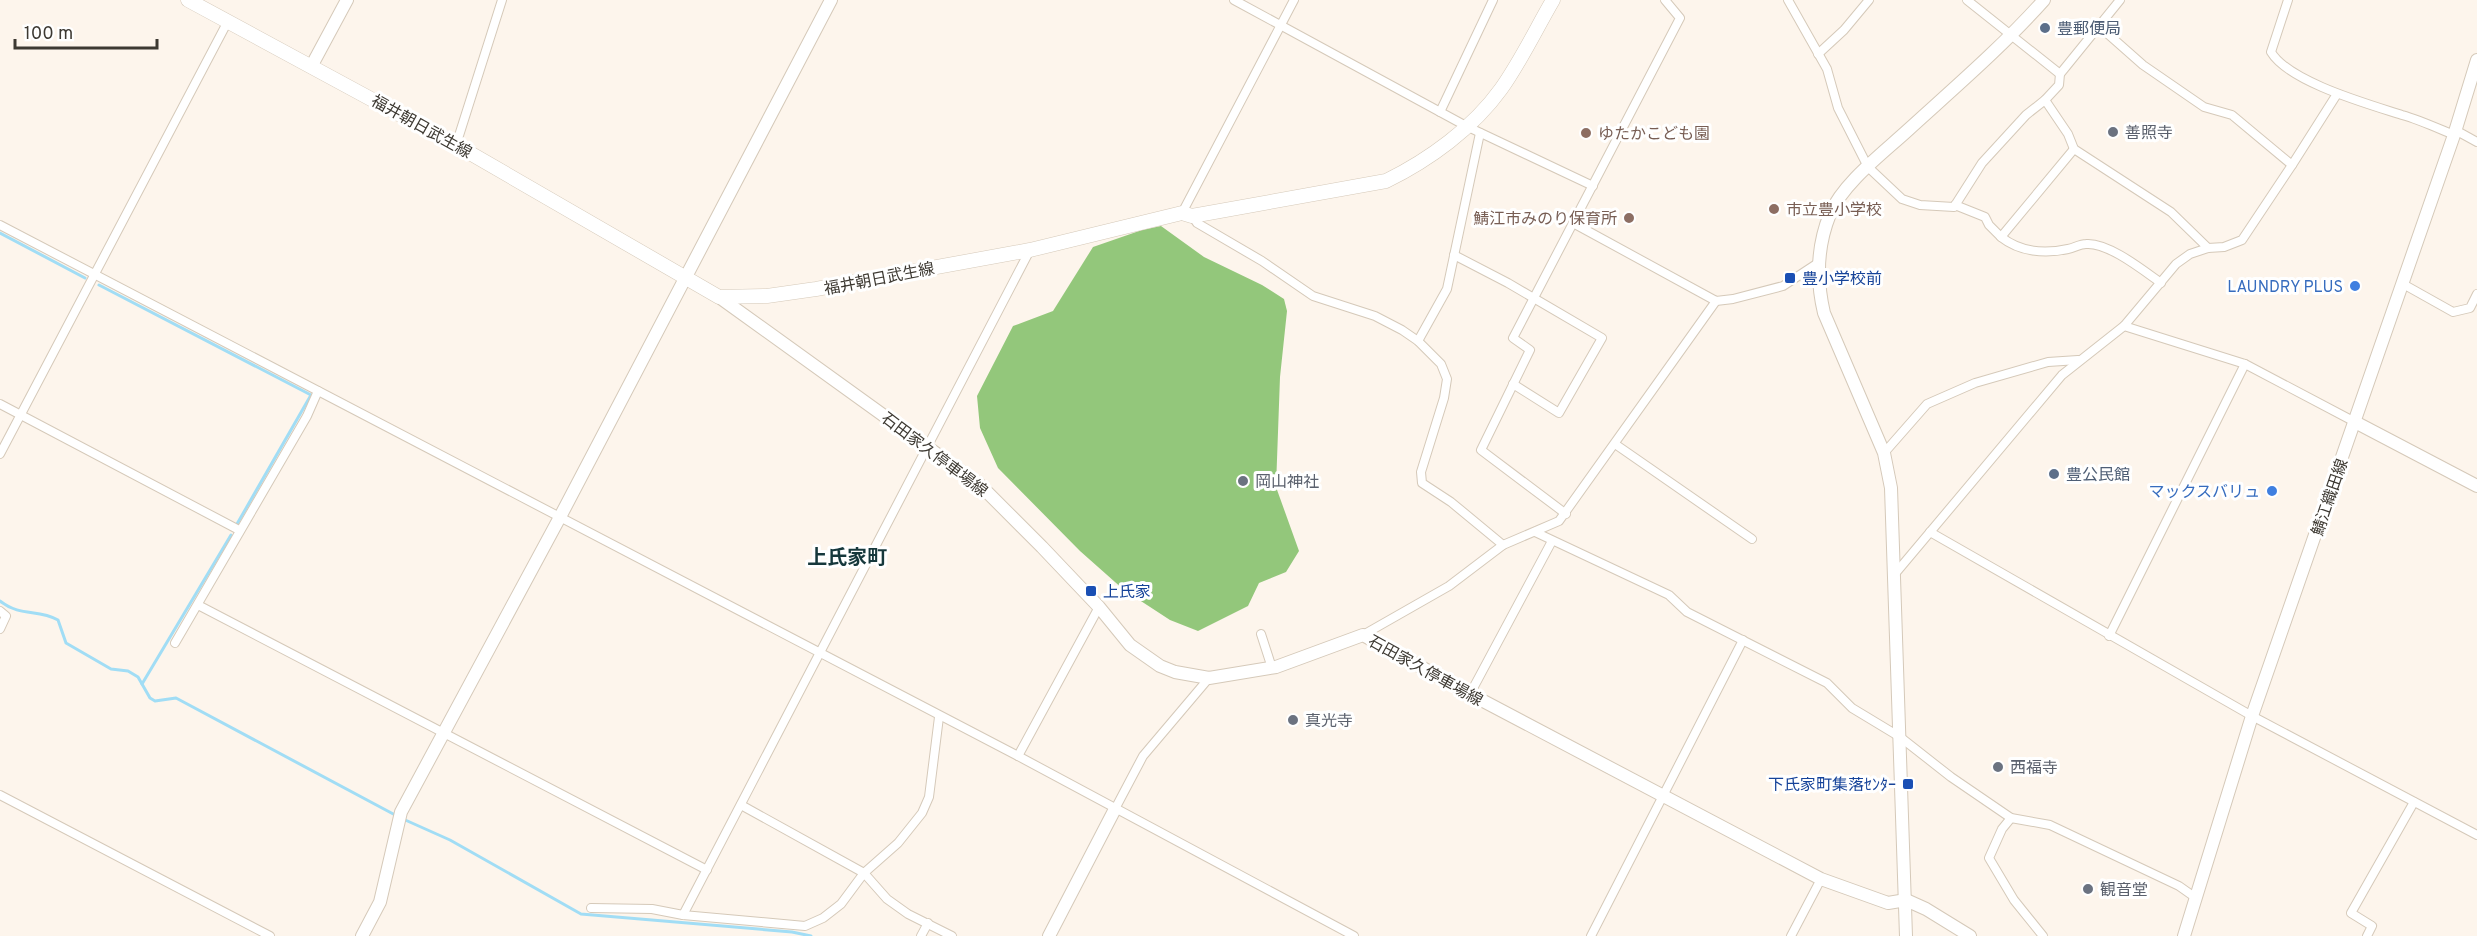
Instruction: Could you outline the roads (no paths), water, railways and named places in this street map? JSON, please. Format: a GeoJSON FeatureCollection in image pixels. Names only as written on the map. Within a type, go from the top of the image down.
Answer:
{"type":"FeatureCollection","features":[{"type":"Feature","properties":{"kind":"main road","name":"福井朝日武生線"},"geometry":{"type":"LineString","coordinates":[[188,0],[312,65],[456,145],[719,297],[767,296],[816,290],[1030,250],[1187,215],[1386,181],[1407,171],[1440,149],[1466,126],[1501,89],[1553,0]]}},
{"type":"Feature","properties":{"kind":"street"},"geometry":{"type":"LineString","coordinates":[[312,65],[347,0]]}},
{"type":"Feature","properties":{"kind":"street"},"geometry":{"type":"LineString","coordinates":[[456,145],[502,0]]}},
{"type":"Feature","properties":{"kind":"street"},"geometry":{"type":"LineString","coordinates":[[362,936],[380,902],[399,816],[446,733],[831,0]]}},
{"type":"Feature","properties":{"kind":"street"},"geometry":{"type":"LineString","coordinates":[[1233,0],[1466,126],[1593,186]]}},
{"type":"Feature","properties":{"kind":"street"},"geometry":{"type":"LineString","coordinates":[[1294,0],[1187,215],[1262,261],[1313,296],[1375,316],[1418,341],[1441,364],[1447,379],[1437,425],[1421,472],[1422,483],[1451,502],[1503,545]]}},
{"type":"Feature","properties":{"kind":"street"},"geometry":{"type":"LineString","coordinates":[[1440,112],[1493,0]]}},
{"type":"Feature","properties":{"kind":"street"},"geometry":{"type":"LineString","coordinates":[[1566,514],[1481,450],[1530,350],[1513,338],[1680,18],[1665,0]]}},
{"type":"Feature","properties":{"kind":"street"},"geometry":{"type":"LineString","coordinates":[[1788,0],[1827,69],[1838,108],[1868,167],[1902,199],[1920,205],[1954,207],[1982,163],[2026,115],[2059,85],[2060,74],[2120,0]]}},
{"type":"Feature","properties":{"kind":"street"},"geometry":{"type":"LineString","coordinates":[[1818,54],[1844,30],[1869,0]]}},
{"type":"Feature","properties":{"kind":"street"},"geometry":{"type":"LineString","coordinates":[[1967,0],[2060,74]]}},
{"type":"Feature","properties":{"kind":"street"},"geometry":{"type":"LineString","coordinates":[[1906,936],[1891,488],[1884,453],[1824,313],[1818,289],[1818,263],[1831,212],[1843,194],[1868,167],[2011,37],[2044,0]]}},
{"type":"Feature","properties":{"kind":"street"},"geometry":{"type":"LineString","coordinates":[[2288,0],[2271,52],[2277,63],[2337,94],[2405,115],[2454,135],[2457,131],[2477,142]]}},
{"type":"Feature","properties":{"kind":"street"},"geometry":{"type":"LineString","coordinates":[[0,454],[228,21]]}},
{"type":"Feature","properties":{"kind":"street"},"geometry":{"type":"LineString","coordinates":[[2100,27],[2143,65],[2204,107],[2232,115],[2292,165]]}},
{"type":"Feature","properties":{"kind":"street","name":"鯖江織田線"},"geometry":{"type":"LineString","coordinates":[[2184,936],[2252,716],[2403,284],[2477,60]]}},
{"type":"Feature","properties":{"kind":"street"},"geometry":{"type":"LineString","coordinates":[[1894,574],[2062,375],[2102,346],[2124,326],[2176,264],[2190,254],[2208,248],[2224,247],[2242,240],[2337,94]]}},
{"type":"Feature","properties":{"kind":"street"},"geometry":{"type":"LineString","coordinates":[[2045,99],[2068,134],[2074,149],[2171,212],[2208,248]]}},
{"type":"Feature","properties":{"kind":"street"},"geometry":{"type":"LineString","coordinates":[[1418,341],[1447,289],[1480,133]]}},
{"type":"Feature","properties":{"kind":"street"},"geometry":{"type":"LineString","coordinates":[[2001,237],[2074,149]]}},
{"type":"Feature","properties":{"kind":"street"},"geometry":{"type":"LineString","coordinates":[[1955,205],[1985,217],[1989,225],[2013,247],[2052,252],[2087,244],[2101,247],[2129,261],[2161,283]]}},
{"type":"Feature","properties":{"kind":"street"},"geometry":{"type":"LineString","coordinates":[[1573,223],[1716,301],[1783,286],[1818,263]]}},
{"type":"Feature","properties":{"kind":"street"},"geometry":{"type":"LineString","coordinates":[[0,225],[939,717],[1018,756],[1354,936]]}},
{"type":"Feature","properties":{"kind":"street"},"geometry":{"type":"LineString","coordinates":[[683,915],[1030,250]]}},
{"type":"Feature","properties":{"kind":"street"},"geometry":{"type":"LineString","coordinates":[[1454,255],[1602,338],[1559,413],[1514,384]]}},
{"type":"Feature","properties":{"kind":"street"},"geometry":{"type":"LineString","coordinates":[[2403,284],[2453,312],[2470,308],[2477,294]]}},
{"type":"Feature","properties":{"kind":"street","name":"石田家久停車場線"},"geometry":{"type":"LineString","coordinates":[[719,297],[980,485],[1099,607],[1130,645],[1160,666],[1175,672],[1209,678],[1272,668],[1363,635],[1821,879],[1888,903],[1906,900],[1926,909],[1970,936]]}},
{"type":"Feature","properties":{"kind":"street"},"geometry":{"type":"LineString","coordinates":[[1363,635],[1449,586],[1503,545],[1559,521],[1716,301]]}},
{"type":"Feature","properties":{"kind":"street"},"geometry":{"type":"LineString","coordinates":[[2124,326],[2245,364],[2477,486]]}},
{"type":"Feature","properties":{"kind":"street"},"geometry":{"type":"LineString","coordinates":[[1884,453],[1927,404],[1975,383],[2048,362],[2082,359]]}},
{"type":"Feature","properties":{"kind":"street"},"geometry":{"type":"LineString","coordinates":[[2109,636],[2245,364]]}},
{"type":"Feature","properties":{"kind":"street"},"geometry":{"type":"LineString","coordinates":[[175,643],[307,416],[318,391]]}},
{"type":"Feature","properties":{"kind":"street"},"geometry":{"type":"LineString","coordinates":[[0,404],[239,530]]}},
{"type":"Feature","properties":{"kind":"street"},"geometry":{"type":"LineString","coordinates":[[1615,444],[1752,539]]}},
{"type":"Feature","properties":{"kind":"street"},"geometry":{"type":"LineString","coordinates":[[1535,532],[1669,595],[1687,612],[1827,683],[1851,708],[1900,737],[1951,777],[2011,818],[2050,825],[2179,886],[2196,898]]}},
{"type":"Feature","properties":{"kind":"street"},"geometry":{"type":"LineString","coordinates":[[1930,532],[2252,716],[2477,835]]}},
{"type":"Feature","properties":{"kind":"street"},"geometry":{"type":"LineString","coordinates":[[1470,694],[1552,541]]}},
{"type":"Feature","properties":{"kind":"street"},"geometry":{"type":"LineString","coordinates":[[198,604],[707,870]]}},
{"type":"Feature","properties":{"kind":"street"},"geometry":{"type":"LineString","coordinates":[[1018,756],[1099,607]]}},
{"type":"Feature","properties":{"kind":"street"},"geometry":{"type":"LineString","coordinates":[[0,611],[6,616],[0,629]]}},
{"type":"Feature","properties":{"kind":"street"},"geometry":{"type":"LineString","coordinates":[[1261,634],[1272,668]]}},
{"type":"Feature","properties":{"kind":"street"},"geometry":{"type":"LineString","coordinates":[[1591,936],[1665,796],[1743,640]]}},
{"type":"Feature","properties":{"kind":"street"},"geometry":{"type":"LineString","coordinates":[[1049,936],[1143,756],[1209,678]]}},
{"type":"Feature","properties":{"kind":"street"},"geometry":{"type":"LineString","coordinates":[[591,908],[652,909],[803,931],[841,904],[864,873],[898,843],[922,813],[929,797],[939,717]]}},
{"type":"Feature","properties":{"kind":"street"},"geometry":{"type":"LineString","coordinates":[[0,795],[270,936]]}},
{"type":"Feature","properties":{"kind":"street"},"geometry":{"type":"LineString","coordinates":[[2367,936],[2372,926],[2351,913],[2414,802]]}},
{"type":"Feature","properties":{"kind":"street"},"geometry":{"type":"LineString","coordinates":[[741,805],[864,873],[887,898],[908,914],[952,936]]}},
{"type":"Feature","properties":{"kind":"street"},"geometry":{"type":"LineString","coordinates":[[2011,818],[2002,829],[1989,858],[2014,900],[2043,936]]}},
{"type":"Feature","properties":{"kind":"street"},"geometry":{"type":"LineString","coordinates":[[1791,936],[1821,879]]}},
{"type":"Feature","properties":{"kind":"street"},"geometry":{"type":"LineString","coordinates":[[921,936],[928,924]]}},
{"type":"Feature","properties":{"kind":"waterway"},"geometry":{"type":"LineString","coordinates":[[0,233],[85,278]]}},
{"type":"Feature","properties":{"kind":"waterway"},"geometry":{"type":"LineString","coordinates":[[99,285],[311,395],[237,524]]}},
{"type":"Feature","properties":{"kind":"waterway"},"geometry":{"type":"LineString","coordinates":[[142,684],[231,535]]}},
{"type":"Feature","properties":{"kind":"waterway"},"geometry":{"type":"LineString","coordinates":[[0,601],[15,609],[43,614],[58,620],[66,643],[111,669],[128,671],[138,677],[150,698],[155,701],[176,698],[397,816]]}},
{"type":"Feature","properties":{"kind":"waterway"},"geometry":{"type":"LineString","coordinates":[[403,819],[450,840],[581,914],[792,932],[811,936]]}},
{"type":"Feature","properties":{"kind":"place","name":"豊郵便局"},"geometry":{"type":"Point","coordinates":[2045,28]}},
{"type":"Feature","properties":{"kind":"place","name":"善照寺"},"geometry":{"type":"Point","coordinates":[2113,132]}},
{"type":"Feature","properties":{"kind":"place","name":"ゆたかこども園"},"geometry":{"type":"Point","coordinates":[1586,133]}},
{"type":"Feature","properties":{"kind":"place","name":"市立豊小学校"},"geometry":{"type":"Point","coordinates":[1774,209]}},
{"type":"Feature","properties":{"kind":"place","name":"鯖江市みのり保育所"},"geometry":{"type":"Point","coordinates":[1629,218]}},
{"type":"Feature","properties":{"kind":"place","name":"豊小学校前"},"geometry":{"type":"Point","coordinates":[1790,278]}},
{"type":"Feature","properties":{"kind":"place","name":"LAUNDRY PLUS"},"geometry":{"type":"Point","coordinates":[2355,286]}},
{"type":"Feature","properties":{"kind":"place","name":"豊公民館"},"geometry":{"type":"Point","coordinates":[2054,474]}},
{"type":"Feature","properties":{"kind":"place","name":"岡山神社"},"geometry":{"type":"Point","coordinates":[1243,481]}},
{"type":"Feature","properties":{"kind":"place","name":"マックスバリュ"},"geometry":{"type":"Point","coordinates":[2272,491]}},
{"type":"Feature","properties":{"kind":"place","name":"上氏家"},"geometry":{"type":"Point","coordinates":[1091,591]}},
{"type":"Feature","properties":{"kind":"place","name":"真光寺"},"geometry":{"type":"Point","coordinates":[1293,720]}},
{"type":"Feature","properties":{"kind":"place","name":"西福寺"},"geometry":{"type":"Point","coordinates":[1998,767]}},
{"type":"Feature","properties":{"kind":"place","name":"下氏家町集落ｾﾝﾀｰ"},"geometry":{"type":"Point","coordinates":[1908,784]}},
{"type":"Feature","properties":{"kind":"place","name":"観音堂"},"geometry":{"type":"Point","coordinates":[2088,889]}},
{"type":"Feature","properties":{"kind":"district","name":"上氏家町"},"geometry":{"type":"Point","coordinates":[847,557]}}]}
